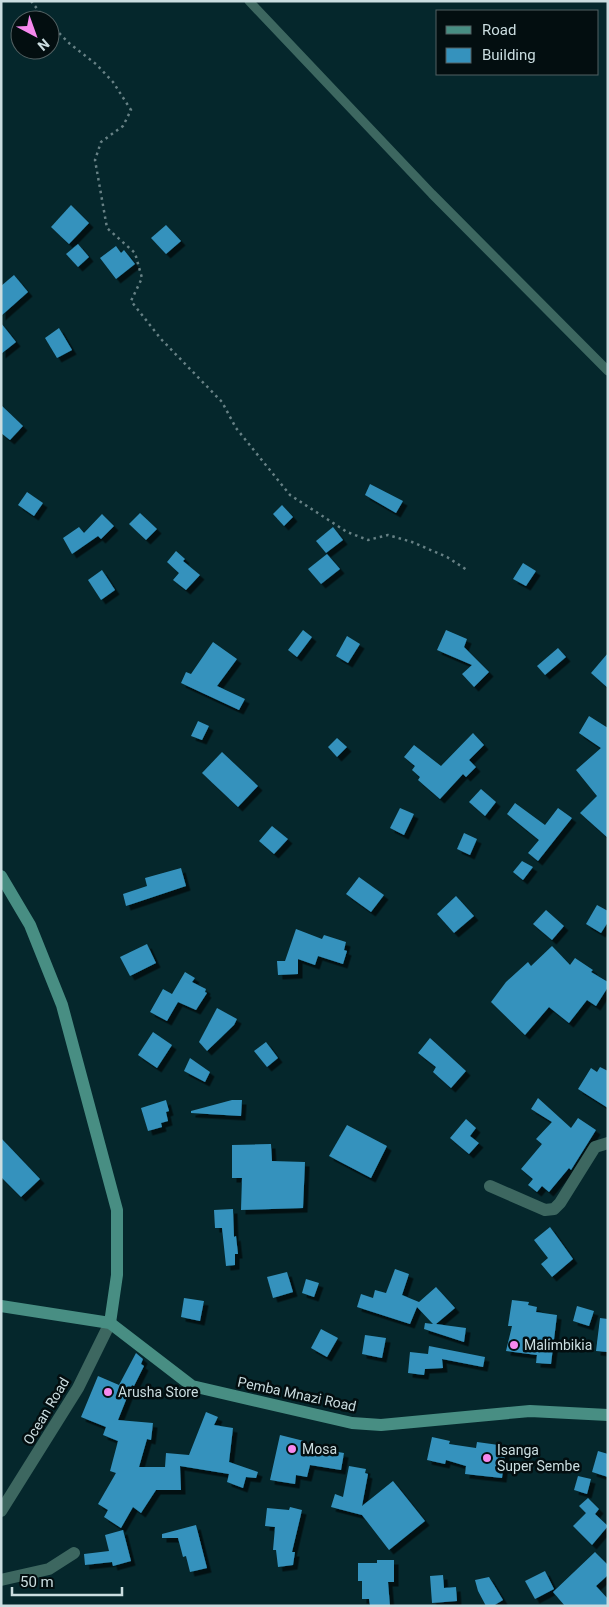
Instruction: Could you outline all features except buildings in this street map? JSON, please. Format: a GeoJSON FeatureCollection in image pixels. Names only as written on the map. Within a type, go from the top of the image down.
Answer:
{"type":"FeatureCollection","features":[{"type":"Feature","properties":{"kind":"main road"},"geometry":{"type":"LineString","coordinates":[[1,876],[30,925],[62,1005],[117,1210],[117,1275],[110,1323]]}},
{"type":"Feature","properties":{"kind":"main road","name":"Pemba Mnazi Road"},"geometry":{"type":"LineString","coordinates":[[1,1306],[110,1323],[192,1386],[352,1423],[381,1425],[530,1411],[608,1416]]}},
{"type":"Feature","properties":{"kind":"street"},"geometry":{"type":"LineString","coordinates":[[490,1186],[545,1210],[554,1209],[595,1148],[608,1143]]}},
{"type":"Feature","properties":{"kind":"street","name":"Ocean Road"},"geometry":{"type":"LineString","coordinates":[[1,1511],[78,1388],[110,1323]]}},
{"type":"Feature","properties":{"kind":"street"},"geometry":{"type":"LineString","coordinates":[[1,1580],[49,1569],[74,1553]]}},
{"type":"Feature","properties":{"kind":"lane"},"geometry":{"type":"LineString","coordinates":[[249,1],[432,194],[608,371]]}},
{"type":"Feature","properties":{"kind":"path"},"geometry":{"type":"LineString","coordinates":[[60,34],[96,64],[113,82],[131,110],[122,126],[101,142],[94,160],[107,228],[135,253],[142,278],[131,301],[148,324],[222,402],[236,428],[290,495],[347,532],[368,540],[388,535],[412,542],[447,557],[467,570]]}},
{"type":"Feature","properties":{"kind":"place","name":"Malimbikia"},"geometry":{"type":"Point","coordinates":[514,1345]}},
{"type":"Feature","properties":{"kind":"place","name":"Arusha Store"},"geometry":{"type":"Point","coordinates":[108,1392]}},
{"type":"Feature","properties":{"kind":"place","name":"Mosa"},"geometry":{"type":"Point","coordinates":[292,1449]}},
{"type":"Feature","properties":{"kind":"place","name":"Isanga Super Sembe"},"geometry":{"type":"Point","coordinates":[487,1458]}}]}
